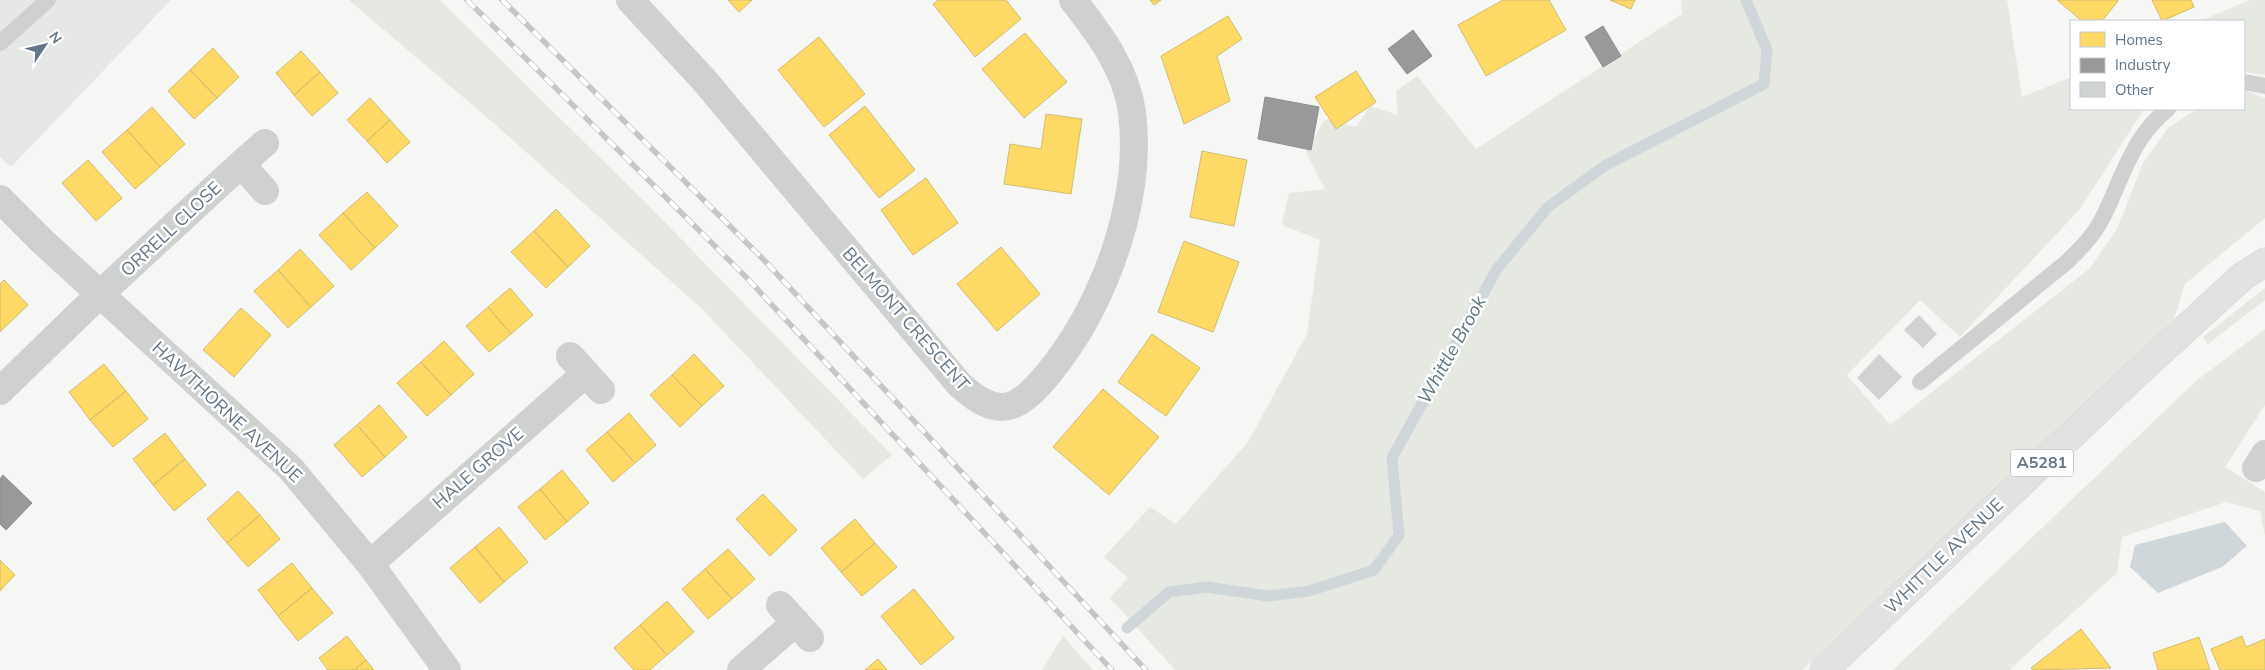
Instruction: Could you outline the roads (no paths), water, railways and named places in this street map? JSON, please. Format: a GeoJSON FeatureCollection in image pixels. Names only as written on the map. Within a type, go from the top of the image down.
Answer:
{"type":"FeatureCollection","features":[{"type":"Feature","properties":{"kind":"main road","name":"WHITTLE AVENUE"},"geometry":{"type":"LineString","coordinates":[[1824,670],[2134,376],[2243,276],[2265,262]]}},
{"type":"Feature","properties":{"kind":"street","name":"BELMONT CRESCENT"},"geometry":{"type":"LineString","coordinates":[[630,0],[704,80],[959,384],[972,396],[1002,407],[1016,403],[1035,388],[1062,356],[1079,330],[1098,295],[1112,260],[1123,223],[1131,183],[1134,142],[1132,110],[1122,75],[1109,49],[1073,0]]}},
{"type":"Feature","properties":{"kind":"street","name":"ORRELL CLOSE"},"geometry":{"type":"LineString","coordinates":[[0,391],[100,294],[264,143]]}},
{"type":"Feature","properties":{"kind":"street"},"geometry":{"type":"LineString","coordinates":[[241,164],[265,192]]}},
{"type":"Feature","properties":{"kind":"street","name":"HAWTHORNE AVENUE"},"geometry":{"type":"LineString","coordinates":[[0,199],[100,294],[291,469],[370,564],[447,670]]}},
{"type":"Feature","properties":{"kind":"street","name":"HALE GROVE"},"geometry":{"type":"LineString","coordinates":[[370,564],[586,373]]}},
{"type":"Feature","properties":{"kind":"street"},"geometry":{"type":"LineString","coordinates":[[741,670],[795,622]]}},
{"type":"Feature","properties":{"kind":"lane"},"geometry":{"type":"LineString","coordinates":[[0,43],[48,0]]}},
{"type":"Feature","properties":{"kind":"lane"},"geometry":{"type":"LineString","coordinates":[[2245,82],[2265,86]]}},
{"type":"Feature","properties":{"kind":"lane"},"geometry":{"type":"LineString","coordinates":[[1920,382],[2054,273],[2087,242],[2101,220],[2134,148],[2146,130],[2167,110]]}},
{"type":"Feature","properties":{"kind":"waterway","name":"Whittle Brook"},"geometry":{"type":"LineString","coordinates":[[1127,628],[1169,592],[1207,587],[1268,596],[1309,591],[1374,570],[1399,535],[1392,458],[1497,269],[1548,207],[1606,165],[1764,84],[1767,50],[1746,0]]}},
{"type":"Feature","properties":{"kind":"railway"},"geometry":{"type":"LineString","coordinates":[[467,0],[746,277],[1112,670]]}},
{"type":"Feature","properties":{"kind":"railway"},"geometry":{"type":"LineString","coordinates":[[502,0],[764,260],[1146,670]]}}]}
